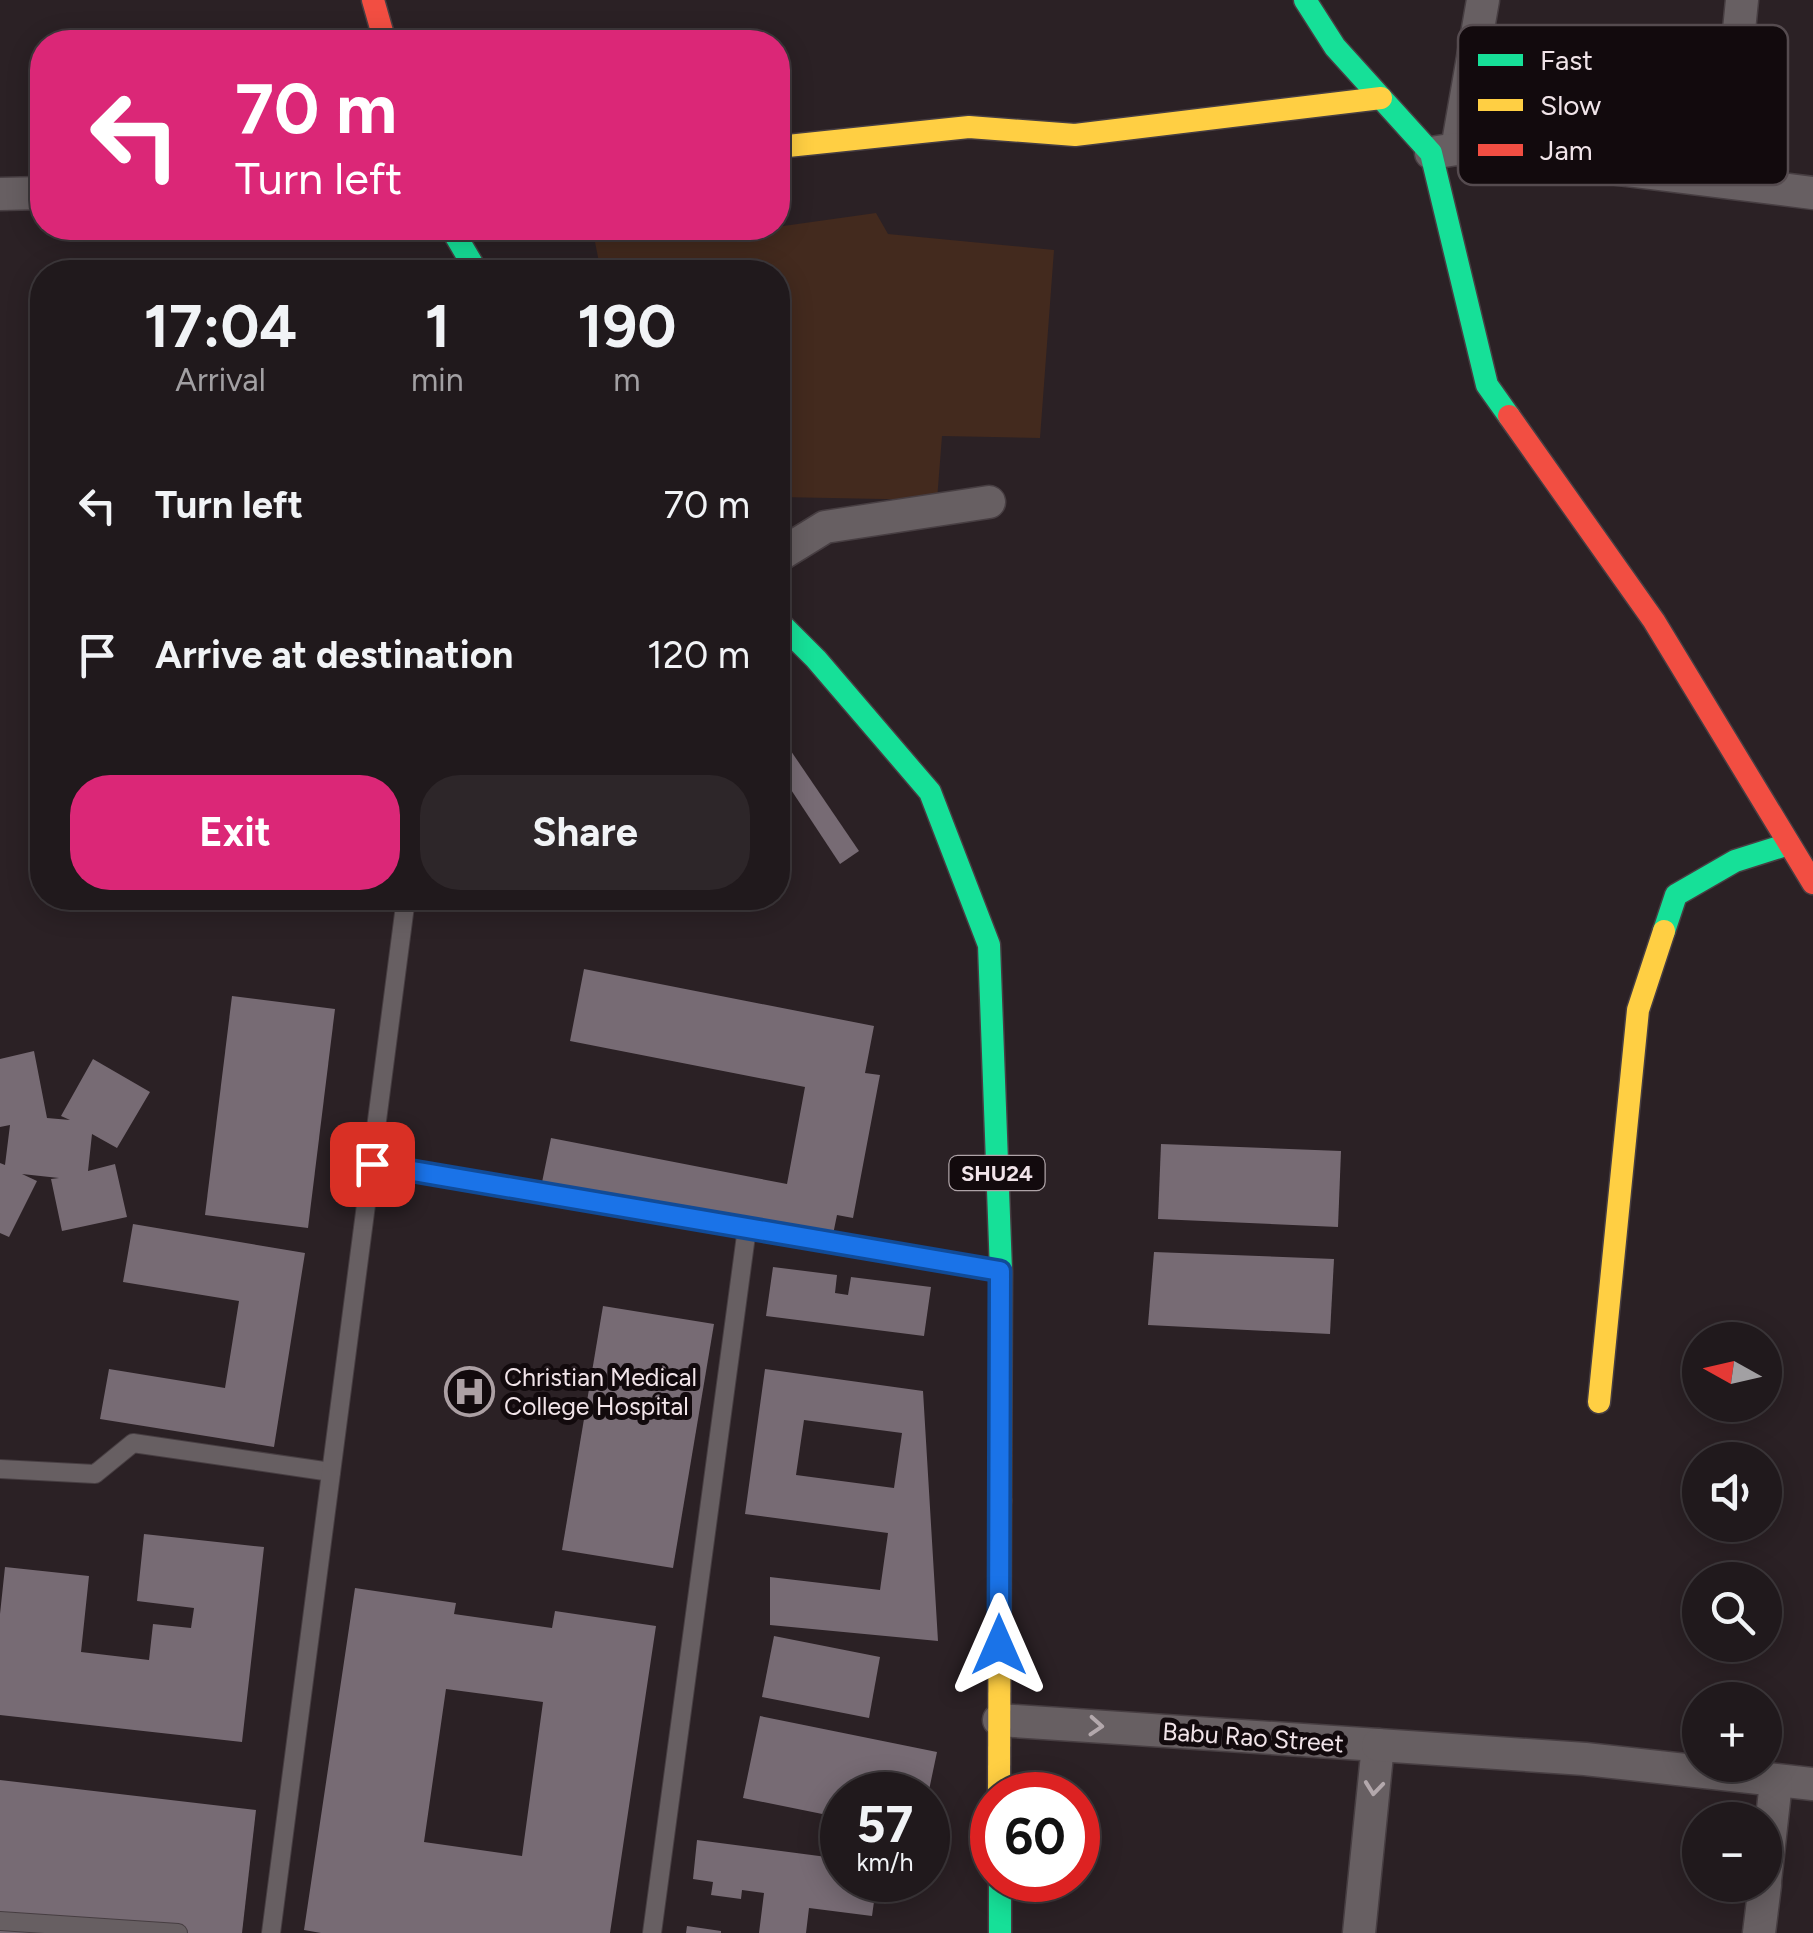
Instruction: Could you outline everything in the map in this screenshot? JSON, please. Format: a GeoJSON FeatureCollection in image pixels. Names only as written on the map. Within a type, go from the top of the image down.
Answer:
{"type":"FeatureCollection","features":[{"type":"Feature","properties":{"kind":"street"},"geometry":{"type":"LineString","coordinates":[[373,0],[382,30]]}},
{"type":"Feature","properties":{"kind":"street"},"geometry":{"type":"LineString","coordinates":[[1305,0],[1334,47],[1381,98],[1444,151],[1458,153]]}},
{"type":"Feature","properties":{"kind":"street"},"geometry":{"type":"LineString","coordinates":[[1477,25],[1483,0]]}},
{"type":"Feature","properties":{"kind":"street"},"geometry":{"type":"LineString","coordinates":[[1740,25],[1742,0]]}},
{"type":"Feature","properties":{"kind":"street"},"geometry":{"type":"LineString","coordinates":[[1458,97],[1444,151],[1486,385],[1654,621],[1813,883]]}},
{"type":"Feature","properties":{"kind":"street"},"geometry":{"type":"LineString","coordinates":[[790,146],[969,127],[1076,135],[1381,98]]}},
{"type":"Feature","properties":{"kind":"street"},"geometry":{"type":"LineString","coordinates":[[1751,185],[1813,192]]}},
{"type":"Feature","properties":{"kind":"street"},"geometry":{"type":"LineString","coordinates":[[0,194],[30,193]]}},
{"type":"Feature","properties":{"kind":"street"},"geometry":{"type":"LineString","coordinates":[[790,548],[824,526],[989,502]]}},
{"type":"Feature","properties":{"kind":"street","name":"SHU24"},"geometry":{"type":"LineString","coordinates":[[790,633],[930,792],[989,945],[1000,1271],[1000,1772]]}},
{"type":"Feature","properties":{"kind":"street"},"geometry":{"type":"LineString","coordinates":[[1599,1402],[1638,1010],[1676,895],[1735,862],[1789,844]]}},
{"type":"Feature","properties":{"kind":"street","name":"Babu Rao Street"},"geometry":{"type":"LineString","coordinates":[[999,1720],[1378,1745],[1359,1933]]}},
{"type":"Feature","properties":{"kind":"street"},"geometry":{"type":"LineString","coordinates":[[1378,1745],[1585,1759],[1682,1771]]}},
{"type":"Feature","properties":{"kind":"street"},"geometry":{"type":"LineString","coordinates":[[1774,1802],[1776,1782],[1813,1784]]}},
{"type":"Feature","properties":{"kind":"street"},"geometry":{"type":"LineString","coordinates":[[1000,1902],[1000,1933]]}},
{"type":"Feature","properties":{"kind":"street"},"geometry":{"type":"LineString","coordinates":[[1759,1933],[1763,1902]]}},
{"type":"Feature","properties":{"kind":"lane"},"geometry":{"type":"LineString","coordinates":[[271,1933],[404,910]]}},
{"type":"Feature","properties":{"kind":"lane"},"geometry":{"type":"LineString","coordinates":[[372,1164],[1000,1271]]}},
{"type":"Feature","properties":{"kind":"lane"},"geometry":{"type":"LineString","coordinates":[[652,1933],[746,1228]]}},
{"type":"Feature","properties":{"kind":"lane"},"geometry":{"type":"LineString","coordinates":[[0,1469],[95,1474],[133,1443],[331,1472]]}},
{"type":"Feature","properties":{"kind":"lane"},"geometry":{"type":"LineString","coordinates":[[0,1921],[178,1933]]}},
{"type":"Feature","properties":{"kind":"shaded area"},"geometry":{"type":"Polygon","coordinates":[[[876,213],[888,234],[1054,250],[1040,438],[942,436],[937,500],[790,497],[790,260],[599,260],[595,242],[790,240],[790,225],[876,213]]]}},
{"type":"Feature","properties":{"kind":"building"},"geometry":{"type":"Polygon","coordinates":[[[790,750],[859,851],[840,864],[790,788],[790,750]]]}},
{"type":"Feature","properties":{"kind":"building"},"geometry":{"type":"Polygon","coordinates":[[[584,969],[874,1026],[865,1073],[880,1075],[853,1218],[837,1215],[829,1254],[539,1197],[551,1138],[787,1184],[805,1087],[570,1041],[584,969]]]}},
{"type":"Feature","properties":{"kind":"building"},"geometry":{"type":"Polygon","coordinates":[[[232,996],[335,1009],[308,1228],[205,1215],[232,996]]]}},
{"type":"Feature","properties":{"kind":"building"},"geometry":{"type":"Polygon","coordinates":[[[34,1051],[47,1118],[70,1120],[61,1116],[93,1059],[150,1092],[117,1148],[92,1134],[88,1171],[115,1164],[127,1217],[62,1231],[51,1179],[59,1178],[22,1174],[37,1181],[9,1237],[0,1233],[0,1163],[5,1165],[10,1125],[0,1127],[0,1059],[34,1051]]]}},
{"type":"Feature","properties":{"kind":"building"},"geometry":{"type":"Polygon","coordinates":[[[1161,1144],[1341,1151],[1338,1227],[1158,1219],[1161,1144]]]}},
{"type":"Feature","properties":{"kind":"building"},"geometry":{"type":"Polygon","coordinates":[[[133,1224],[305,1253],[274,1447],[100,1419],[109,1369],[225,1388],[239,1301],[123,1282],[133,1224]]]}},
{"type":"Feature","properties":{"kind":"building"},"geometry":{"type":"Polygon","coordinates":[[[1154,1252],[1334,1259],[1330,1334],[1148,1325],[1154,1252]]]}},
{"type":"Feature","properties":{"kind":"building"},"geometry":{"type":"Polygon","coordinates":[[[773,1267],[837,1275],[835,1293],[848,1295],[851,1277],[931,1287],[924,1336],[766,1316],[773,1267]]]}},
{"type":"Feature","properties":{"kind":"building"},"geometry":{"type":"Polygon","coordinates":[[[603,1306],[714,1324],[673,1568],[562,1550],[603,1306]]]}},
{"type":"Feature","properties":{"kind":"building"},"geometry":{"type":"Polygon","coordinates":[[[765,1369],[923,1391],[938,1641],[770,1625],[770,1577],[880,1590],[888,1533],[745,1514],[765,1369]],[[804,1420],[796,1475],[894,1488],[902,1433],[804,1420]]]}},
{"type":"Feature","properties":{"kind":"building"},"geometry":{"type":"Polygon","coordinates":[[[144,1534],[264,1547],[242,1742],[0,1715],[0,1614],[5,1567],[89,1576],[81,1652],[149,1660],[153,1624],[191,1628],[194,1608],[137,1601],[144,1534]]]}},
{"type":"Feature","properties":{"kind":"building"},"geometry":{"type":"Polygon","coordinates":[[[355,1588],[456,1603],[454,1614],[552,1628],[555,1611],[656,1626],[610,1933],[304,1930],[355,1588]],[[446,1689],[424,1842],[522,1856],[543,1702],[446,1689]]]}},
{"type":"Feature","properties":{"kind":"building"},"geometry":{"type":"Polygon","coordinates":[[[774,1636],[880,1657],[869,1718],[762,1697],[774,1636]]]}},
{"type":"Feature","properties":{"kind":"building"},"geometry":{"type":"Polygon","coordinates":[[[760,1716],[937,1752],[933,1772],[820,1772],[820,1814],[743,1798],[760,1716]]]}},
{"type":"Feature","properties":{"kind":"building"},"geometry":{"type":"Polygon","coordinates":[[[0,1780],[256,1810],[242,1933],[0,1933],[0,1780]]]}},
{"type":"Feature","properties":{"kind":"building"},"geometry":{"type":"Polygon","coordinates":[[[697,1840],[820,1856],[820,1902],[874,1902],[872,1916],[809,1908],[806,1933],[759,1933],[764,1893],[742,1890],[741,1899],[711,1895],[713,1882],[693,1879],[697,1840]]]}},
{"type":"Feature","properties":{"kind":"building"},"geometry":{"type":"Polygon","coordinates":[[[687,1926],[721,1931],[721,1933],[686,1933],[687,1926]]]}},
{"type":"Feature","properties":{"kind":"traffic: fast"},"geometry":{"type":"LineString","coordinates":[[1305,0],[1335,47],[1431,153],[1487,385],[1509,416]]}},
{"type":"Feature","properties":{"kind":"traffic: fast"},"geometry":{"type":"LineString","coordinates":[[458,240],[470,260]]}},
{"type":"Feature","properties":{"kind":"traffic: fast"},"geometry":{"type":"LineString","coordinates":[[790,633],[930,792],[989,945],[1001,1271],[1000,1501]]}},
{"type":"Feature","properties":{"kind":"traffic: fast"},"geometry":{"type":"LineString","coordinates":[[1664,931],[1676,895],[1735,861],[1789,844]]}},
{"type":"Feature","properties":{"kind":"traffic: fast"},"geometry":{"type":"LineString","coordinates":[[1000,1902],[1000,1933]]}},
{"type":"Feature","properties":{"kind":"traffic: slow"},"geometry":{"type":"LineString","coordinates":[[790,146],[969,127],[1075,135],[1381,98]]}},
{"type":"Feature","properties":{"kind":"traffic: slow"},"geometry":{"type":"LineString","coordinates":[[1599,1402],[1638,1010],[1664,931]]}},
{"type":"Feature","properties":{"kind":"traffic: slow"},"geometry":{"type":"LineString","coordinates":[[999,1772],[1000,1501]]}},
{"type":"Feature","properties":{"kind":"traffic: jam"},"geometry":{"type":"LineString","coordinates":[[373,0],[382,30]]}},
{"type":"Feature","properties":{"kind":"traffic: jam"},"geometry":{"type":"LineString","coordinates":[[1509,416],[1654,621],[1813,883]]}},
{"type":"Feature","properties":{"kind":"place","name":"Christian Medical College Hospital"},"geometry":{"type":"Point","coordinates":[469,1391]}},
{"type":"Feature","properties":{"kind":"route"},"geometry":{"type":"LineString","coordinates":[[372,1164],[1000,1271],[999,1645]]}}]}
